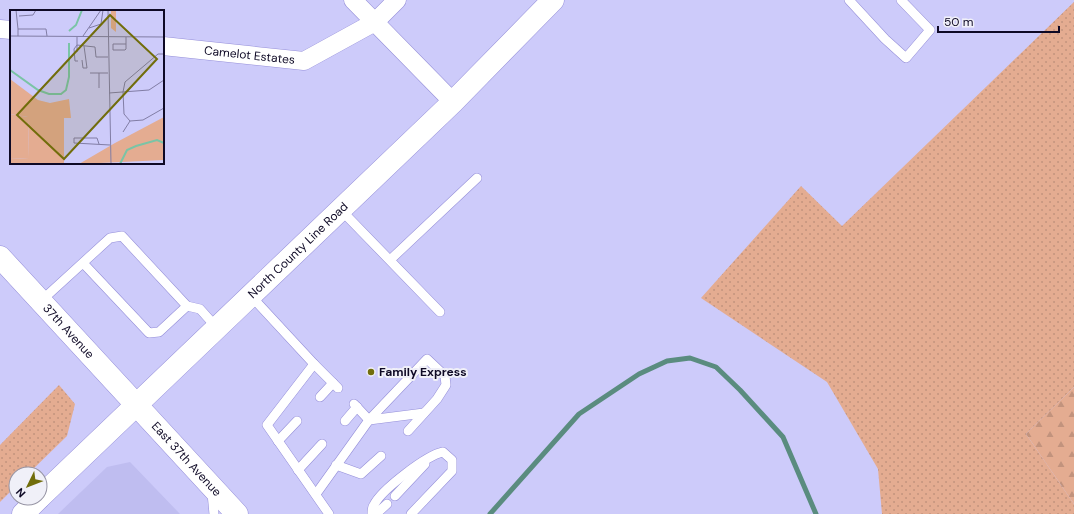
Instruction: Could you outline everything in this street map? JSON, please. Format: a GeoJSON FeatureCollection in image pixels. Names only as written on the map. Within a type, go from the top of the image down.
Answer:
{"type":"FeatureCollection","features":[{"type":"Feature","properties":{"kind":"main road","name":"North County Line Road"},"geometry":{"type":"LineString","coordinates":[[48,490],[453,102],[553,0]]}},
{"type":"Feature","properties":{"kind":"main road","name":"37th Avenue"},"geometry":{"type":"LineString","coordinates":[[0,258],[137,405]]}},
{"type":"Feature","properties":{"kind":"main road","name":"East 37th Avenue"},"geometry":{"type":"LineString","coordinates":[[137,405],[237,514]]}},
{"type":"Feature","properties":{"kind":"main road","name":"North County Line Road"},"geometry":{"type":"LineString","coordinates":[[23,514],[32,506]]}},
{"type":"Feature","properties":{"kind":"street"},"geometry":{"type":"LineString","coordinates":[[352,0],[453,102]]}},
{"type":"Feature","properties":{"kind":"street","name":"Camelot Estates"},"geometry":{"type":"LineString","coordinates":[[164,46],[304,61],[375,22],[397,0]]}},
{"type":"Feature","properties":{"kind":"street"},"geometry":{"type":"LineString","coordinates":[[0,29],[10,30]]}},
{"type":"Feature","properties":{"kind":"lane"},"geometry":{"type":"LineString","coordinates":[[849,0],[885,39],[906,58],[930,30],[901,0]]}},
{"type":"Feature","properties":{"kind":"lane"},"geometry":{"type":"LineString","coordinates":[[390,260],[477,178]]}},
{"type":"Feature","properties":{"kind":"lane"},"geometry":{"type":"LineString","coordinates":[[341,210],[440,312]]}},
{"type":"Feature","properties":{"kind":"lane"},"geometry":{"type":"LineString","coordinates":[[41,301],[110,238],[122,236],[187,306],[200,309],[217,328]]}},
{"type":"Feature","properties":{"kind":"lane"},"geometry":{"type":"LineString","coordinates":[[83,263],[149,333],[159,332],[187,306]]}},
{"type":"Feature","properties":{"kind":"lane"},"geometry":{"type":"LineString","coordinates":[[251,296],[314,364],[336,385],[320,397]]}},
{"type":"Feature","properties":{"kind":"lane"},"geometry":{"type":"LineString","coordinates":[[316,494],[369,420],[427,359],[445,376],[446,385],[437,399],[408,432]]}},
{"type":"Feature","properties":{"kind":"lane"},"geometry":{"type":"LineString","coordinates":[[314,364],[266,424],[329,514]]}},
{"type":"Feature","properties":{"kind":"lane"},"geometry":{"type":"LineString","coordinates":[[345,421],[355,406],[369,420]]}},
{"type":"Feature","properties":{"kind":"lane"},"geometry":{"type":"LineString","coordinates":[[369,420],[424,413]]}},
{"type":"Feature","properties":{"kind":"lane"},"geometry":{"type":"LineString","coordinates":[[278,441],[297,421]]}},
{"type":"Feature","properties":{"kind":"lane"},"geometry":{"type":"LineString","coordinates":[[298,470],[322,444]]}},
{"type":"Feature","properties":{"kind":"lane"},"geometry":{"type":"LineString","coordinates":[[372,514],[374,505],[394,484],[415,466],[435,453],[443,452],[452,460],[452,471],[411,514]]}},
{"type":"Feature","properties":{"kind":"lane"},"geometry":{"type":"LineString","coordinates":[[395,496],[435,453]]}},
{"type":"Feature","properties":{"kind":"lane"},"geometry":{"type":"LineString","coordinates":[[336,465],[361,474],[381,456]]}},
{"type":"Feature","properties":{"kind":"lane"},"geometry":{"type":"LineString","coordinates":[[211,485],[214,514]]}},
{"type":"Feature","properties":{"kind":"lane"},"geometry":{"type":"LineString","coordinates":[[376,514],[387,504]]}},
{"type":"Feature","properties":{"kind":"shaded area"},"geometry":{"type":"Polygon","coordinates":[[[130,462],[180,514],[58,514],[107,467],[130,462]]]}},
{"type":"Feature","properties":{"kind":"green space"},"geometry":{"type":"Polygon","coordinates":[[[1074,2],[1074,387],[1026,434],[1074,504],[1074,514],[882,514],[878,469],[827,382],[701,298],[801,186],[842,226],[1074,2]]]}},
{"type":"Feature","properties":{"kind":"green space"},"geometry":{"type":"Polygon","coordinates":[[[59,385],[75,404],[67,436],[36,466],[8,466],[8,494],[0,502],[0,445],[59,385]]]}},
{"type":"Feature","properties":{"kind":"green space"},"geometry":{"type":"Polygon","coordinates":[[[1074,387],[1074,504],[1026,434],[1074,387]]]}},
{"type":"Feature","properties":{"kind":"waterway"},"geometry":{"type":"LineString","coordinates":[[490,514],[579,414],[639,374],[667,361],[690,358],[716,367],[740,390],[783,437],[816,514]]}},
{"type":"Feature","properties":{"kind":"place","name":"Family Express"},"geometry":{"type":"Point","coordinates":[371,372]}}]}
